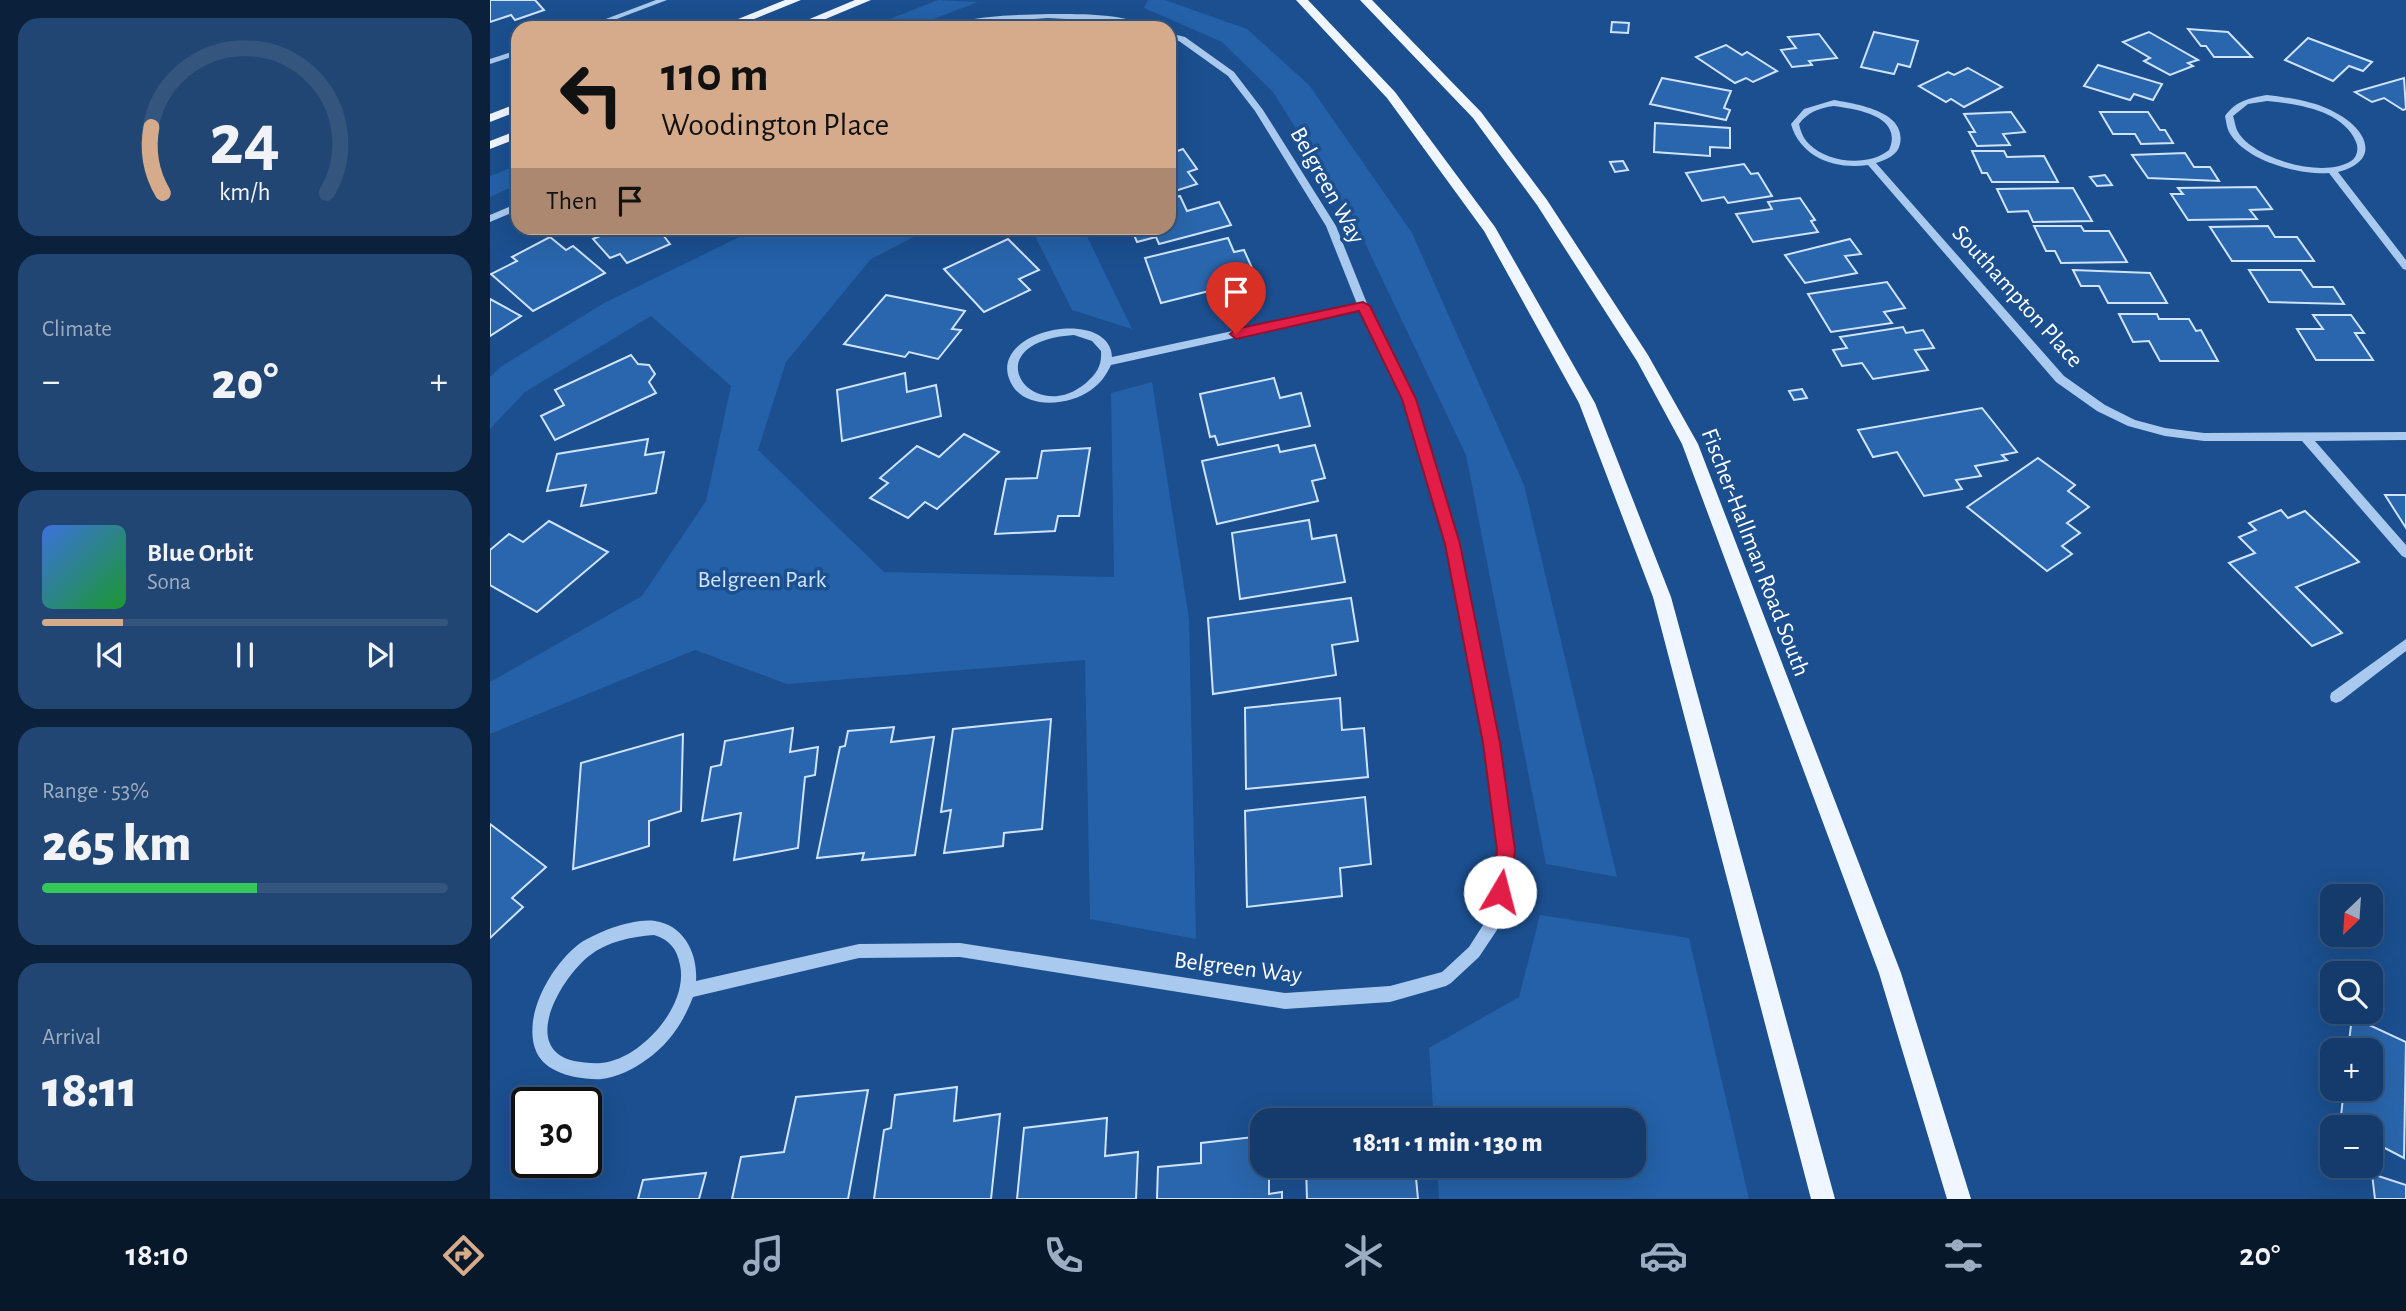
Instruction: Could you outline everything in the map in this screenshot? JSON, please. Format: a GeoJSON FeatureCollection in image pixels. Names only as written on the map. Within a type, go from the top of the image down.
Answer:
{"type":"FeatureCollection","features":[{"type":"Feature","properties":{"kind":"main road"},"geometry":{"type":"LineString","coordinates":[[740,21],[795,0]]}},
{"type":"Feature","properties":{"kind":"main road"},"geometry":{"type":"LineString","coordinates":[[812,21],[864,0]]}},
{"type":"Feature","properties":{"kind":"main road"},"geometry":{"type":"LineString","coordinates":[[1302,0],[1391,95],[1490,230],[1587,403],[1662,597],[1823,1199]]}},
{"type":"Feature","properties":{"kind":"main road","name":"Fischer-Hallman Road South"},"geometry":{"type":"LineString","coordinates":[[1366,0],[1477,116],[1542,203],[1643,359],[1690,444],[1890,973],[1959,1199]]}},
{"type":"Feature","properties":{"kind":"main road"},"geometry":{"type":"LineString","coordinates":[[490,118],[511,110]]}},
{"type":"Feature","properties":{"kind":"main road"},"geometry":{"type":"LineString","coordinates":[[490,145],[511,137]]}},
{"type":"Feature","properties":{"kind":"street"},"geometry":{"type":"LineString","coordinates":[[605,21],[663,0]]}},
{"type":"Feature","properties":{"kind":"street"},"geometry":{"type":"LineString","coordinates":[[985,21],[1057,16],[1095,21]]}},
{"type":"Feature","properties":{"kind":"street","name":"Belgreen Way"},"geometry":{"type":"LineString","coordinates":[[689,990],[859,951],[960,950],[1284,1001],[1390,994],[1446,978],[1474,952],[1492,925],[1506,850],[1492,743],[1453,544],[1409,399],[1363,306],[1331,226],[1259,110],[1231,74],[1176,37]]}},
{"type":"Feature","properties":{"kind":"street"},"geometry":{"type":"LineString","coordinates":[[490,62],[511,54]]}},
{"type":"Feature","properties":{"kind":"street"},"geometry":{"type":"LineString","coordinates":[[2332,170],[2352,165],[2361,156],[2363,147],[2357,134],[2339,118],[2316,107],[2267,98],[2248,101],[2236,107],[2229,116],[2234,134],[2256,153],[2289,166],[2332,170],[2406,267]]}},
{"type":"Feature","properties":{"kind":"street"},"geometry":{"type":"LineString","coordinates":[[1825,105],[1857,106],[1876,113],[1890,123],[1897,134],[1896,146],[1888,155],[1870,162],[1843,162],[1812,151],[1801,142],[1795,124],[1800,115],[1825,105]]}},
{"type":"Feature","properties":{"kind":"street","name":"Southampton Place"},"geometry":{"type":"LineString","coordinates":[[1870,162],[2060,379],[2101,408],[2132,423],[2204,438],[2406,436]]}},
{"type":"Feature","properties":{"kind":"street"},"geometry":{"type":"LineString","coordinates":[[490,219],[511,209]]}},
{"type":"Feature","properties":{"kind":"street"},"geometry":{"type":"LineString","coordinates":[[1108,362],[1363,306]]}},
{"type":"Feature","properties":{"kind":"street"},"geometry":{"type":"LineString","coordinates":[[1073,331],[1098,339],[1107,350],[1108,362],[1102,377],[1091,387],[1062,398],[1034,397],[1021,391],[1013,380],[1012,364],[1027,344],[1057,332],[1073,331]]}},
{"type":"Feature","properties":{"kind":"street"},"geometry":{"type":"LineString","coordinates":[[2305,437],[2406,553]]}},
{"type":"Feature","properties":{"kind":"street"},"geometry":{"type":"LineString","coordinates":[[2336,697],[2406,644]]}},
{"type":"Feature","properties":{"kind":"street"},"geometry":{"type":"LineString","coordinates":[[630,929],[665,931],[681,942],[691,967],[689,990],[677,1015],[658,1039],[631,1059],[603,1071],[568,1069],[552,1060],[540,1043],[541,1010],[549,990],[583,951],[630,929]]}},
{"type":"Feature","properties":{"kind":"green space"},"geometry":{"type":"Polygon","coordinates":[[[938,0],[978,2],[928,21],[885,21],[938,0]]]}},
{"type":"Feature","properties":{"kind":"green space"},"geometry":{"type":"Polygon","coordinates":[[[1148,0],[1165,0],[1247,29],[1309,85],[1412,233],[1524,485],[1617,877],[1546,864],[1466,455],[1355,222],[1273,92],[1222,42],[1144,8],[1148,0]]]}},
{"type":"Feature","properties":{"kind":"green space"},"geometry":{"type":"Polygon","coordinates":[[[511,168],[511,187],[490,197],[490,176],[511,168]]]}},
{"type":"Feature","properties":{"kind":"green space","name":"Belgreen Park"},"geometry":{"type":"Polygon","coordinates":[[[744,235],[917,235],[871,259],[786,362],[758,450],[884,572],[1114,577],[1111,393],[1152,382],[1189,619],[1196,939],[1090,919],[1085,660],[787,684],[695,650],[490,734],[490,682],[642,596],[706,501],[731,386],[651,316],[525,392],[490,429],[490,377],[502,366],[604,303],[744,235]]]}},
{"type":"Feature","properties":{"kind":"green space"},"geometry":{"type":"Polygon","coordinates":[[[1034,235],[1086,235],[1132,329],[1072,310],[1034,235]]]}},
{"type":"Feature","properties":{"kind":"green space"},"geometry":{"type":"Polygon","coordinates":[[[1540,915],[1689,938],[1749,1199],[1439,1199],[1438,1178],[1646,1178],[1646,1108],[1433,1108],[1429,1048],[1519,997],[1540,915]]]}},
{"type":"Feature","properties":{"kind":"building"},"geometry":{"type":"Polygon","coordinates":[[[490,0],[535,0],[544,10],[515,20],[511,15],[490,22],[490,0]]]}},
{"type":"Feature","properties":{"kind":"building"},"geometry":{"type":"Polygon","coordinates":[[[1612,22],[1629,23],[1628,33],[1611,32],[1612,22]]]}},
{"type":"Feature","properties":{"kind":"building"},"geometry":{"type":"Polygon","coordinates":[[[2188,29],[2228,32],[2252,57],[2214,57],[2188,29]]]}},
{"type":"Feature","properties":{"kind":"building"},"geometry":{"type":"Polygon","coordinates":[[[1874,32],[1918,41],[1910,67],[1898,64],[1894,74],[1861,67],[1874,32]]]}},
{"type":"Feature","properties":{"kind":"building"},"geometry":{"type":"Polygon","coordinates":[[[2149,32],[2198,60],[2188,63],[2193,66],[2170,75],[2144,61],[2150,58],[2123,42],[2149,32]]]}},
{"type":"Feature","properties":{"kind":"building"},"geometry":{"type":"Polygon","coordinates":[[[1819,34],[1837,58],[1809,61],[1812,65],[1792,67],[1781,50],[1796,48],[1788,37],[1819,34]]]}},
{"type":"Feature","properties":{"kind":"building"},"geometry":{"type":"Polygon","coordinates":[[[2308,38],[2372,62],[2363,71],[2349,66],[2333,81],[2285,60],[2308,38]]]}},
{"type":"Feature","properties":{"kind":"building"},"geometry":{"type":"Polygon","coordinates":[[[1726,45],[1742,55],[1747,52],[1777,71],[1753,82],[1746,78],[1735,83],[1696,57],[1726,45]]]}},
{"type":"Feature","properties":{"kind":"building"},"geometry":{"type":"Polygon","coordinates":[[[2098,65],[2162,84],[2153,100],[2134,94],[2130,100],[2084,86],[2098,65]]]}},
{"type":"Feature","properties":{"kind":"building"},"geometry":{"type":"Polygon","coordinates":[[[1968,68],[2002,87],[1964,107],[1951,99],[1946,102],[1919,86],[1948,72],[1954,75],[1968,68]]]}},
{"type":"Feature","properties":{"kind":"building"},"geometry":{"type":"Polygon","coordinates":[[[1662,78],[1731,91],[1724,108],[1730,110],[1726,120],[1650,104],[1662,78]]]}},
{"type":"Feature","properties":{"kind":"building"},"geometry":{"type":"Polygon","coordinates":[[[2404,78],[2406,109],[2403,110],[2384,98],[2372,102],[2355,92],[2404,78]]]}},
{"type":"Feature","properties":{"kind":"building"},"geometry":{"type":"Polygon","coordinates":[[[2011,112],[2025,132],[2003,134],[2010,145],[1977,146],[1969,132],[1975,132],[1964,114],[2011,112]]]}},
{"type":"Feature","properties":{"kind":"building"},"geometry":{"type":"Polygon","coordinates":[[[2100,112],[2148,112],[2173,143],[2141,144],[2135,134],[2113,134],[2100,112]]]}},
{"type":"Feature","properties":{"kind":"building"},"geometry":{"type":"Polygon","coordinates":[[[1655,123],[1730,128],[1730,148],[1710,147],[1710,156],[1654,152],[1655,123]]]}},
{"type":"Feature","properties":{"kind":"building"},"geometry":{"type":"Polygon","coordinates":[[[1183,149],[1197,169],[1188,172],[1197,184],[1176,191],[1176,152],[1183,149]]]}},
{"type":"Feature","properties":{"kind":"building"},"geometry":{"type":"Polygon","coordinates":[[[1972,151],[2004,151],[2007,157],[2044,156],[2058,182],[1992,182],[1987,173],[1982,173],[1972,151]]]}},
{"type":"Feature","properties":{"kind":"building"},"geometry":{"type":"Polygon","coordinates":[[[2185,153],[2194,167],[2210,167],[2219,181],[2148,178],[2132,155],[2185,153]]]}},
{"type":"Feature","properties":{"kind":"building"},"geometry":{"type":"Polygon","coordinates":[[[1623,161],[1628,170],[1615,172],[1610,162],[1623,161]]]}},
{"type":"Feature","properties":{"kind":"building"},"geometry":{"type":"Polygon","coordinates":[[[1744,164],[1751,174],[1758,173],[1772,196],[1728,203],[1724,197],[1702,201],[1686,173],[1744,164]]]}},
{"type":"Feature","properties":{"kind":"building"},"geometry":{"type":"Polygon","coordinates":[[[2105,175],[2112,185],[2097,186],[2090,177],[2105,175]]]}},
{"type":"Feature","properties":{"kind":"building"},"geometry":{"type":"Polygon","coordinates":[[[2256,187],[2272,209],[2250,210],[2257,219],[2188,220],[2171,194],[2183,194],[2178,188],[2256,187]]]}},
{"type":"Feature","properties":{"kind":"building"},"geometry":{"type":"Polygon","coordinates":[[[2073,188],[2092,221],[2033,222],[2028,211],[2008,212],[1997,189],[2073,188]]]}},
{"type":"Feature","properties":{"kind":"building"},"geometry":{"type":"Polygon","coordinates":[[[1180,196],[1187,211],[1219,202],[1231,225],[1159,244],[1156,237],[1137,242],[1134,235],[1176,235],[1176,197],[1180,196]]]}},
{"type":"Feature","properties":{"kind":"building"},"geometry":{"type":"Polygon","coordinates":[[[1800,198],[1815,220],[1811,221],[1818,232],[1753,242],[1736,214],[1772,209],[1768,202],[1800,198]]]}},
{"type":"Feature","properties":{"kind":"building"},"geometry":{"type":"Polygon","coordinates":[[[2034,226],[2081,226],[2084,231],[2109,231],[2127,262],[2061,263],[2055,251],[2046,251],[2034,226]]]}},
{"type":"Feature","properties":{"kind":"building"},"geometry":{"type":"Polygon","coordinates":[[[2268,226],[2275,237],[2297,237],[2314,261],[2232,261],[2210,227],[2268,226]]]}},
{"type":"Feature","properties":{"kind":"building"},"geometry":{"type":"Polygon","coordinates":[[[602,235],[663,235],[670,244],[627,263],[620,254],[610,258],[593,239],[602,235]]]}},
{"type":"Feature","properties":{"kind":"building"},"geometry":{"type":"Polygon","coordinates":[[[550,237],[566,250],[573,246],[605,273],[533,311],[491,274],[517,261],[512,257],[550,237]]]}},
{"type":"Feature","properties":{"kind":"building"},"geometry":{"type":"Polygon","coordinates":[[[1228,238],[1234,252],[1244,250],[1257,279],[1161,303],[1145,258],[1228,238]]]}},
{"type":"Feature","properties":{"kind":"building"},"geometry":{"type":"Polygon","coordinates":[[[1008,239],[1039,270],[1019,279],[1030,290],[984,312],[944,269],[1008,239]]]}},
{"type":"Feature","properties":{"kind":"building"},"geometry":{"type":"Polygon","coordinates":[[[1850,239],[1861,254],[1845,256],[1857,273],[1805,283],[1785,255],[1850,239]]]}},
{"type":"Feature","properties":{"kind":"building"},"geometry":{"type":"Polygon","coordinates":[[[2073,270],[2150,273],[2167,303],[2108,303],[2099,286],[2081,286],[2073,270]]]}},
{"type":"Feature","properties":{"kind":"building"},"geometry":{"type":"Polygon","coordinates":[[[2249,270],[2301,270],[2313,287],[2333,287],[2344,304],[2269,302],[2249,270]]]}},
{"type":"Feature","properties":{"kind":"building"},"geometry":{"type":"Polygon","coordinates":[[[1887,282],[1905,308],[1884,312],[1892,323],[1831,332],[1808,294],[1887,282]]]}},
{"type":"Feature","properties":{"kind":"building"},"geometry":{"type":"Polygon","coordinates":[[[886,295],[965,311],[952,329],[961,330],[938,359],[909,352],[905,357],[844,344],[886,295]]]}},
{"type":"Feature","properties":{"kind":"building"},"geometry":{"type":"Polygon","coordinates":[[[490,299],[521,316],[490,336],[490,299]]]}},
{"type":"Feature","properties":{"kind":"building"},"geometry":{"type":"Polygon","coordinates":[[[2119,314],[2157,314],[2159,319],[2189,319],[2196,331],[2201,330],[2218,361],[2160,361],[2149,341],[2133,342],[2119,314]]]}},
{"type":"Feature","properties":{"kind":"building"},"geometry":{"type":"Polygon","coordinates":[[[2313,315],[2351,315],[2364,333],[2355,333],[2373,360],[2316,360],[2297,329],[2323,329],[2313,315]]]}},
{"type":"Feature","properties":{"kind":"building"},"geometry":{"type":"Polygon","coordinates":[[[1903,327],[1906,333],[1923,330],[1934,348],[1915,350],[1928,370],[1873,379],[1862,363],[1842,366],[1833,350],[1847,348],[1840,337],[1903,327]]]}},
{"type":"Feature","properties":{"kind":"building"},"geometry":{"type":"Polygon","coordinates":[[[631,355],[638,364],[649,365],[655,374],[649,382],[656,393],[555,440],[541,416],[564,405],[555,390],[631,355]]]}},
{"type":"Feature","properties":{"kind":"building"},"geometry":{"type":"Polygon","coordinates":[[[905,373],[907,392],[936,385],[941,416],[842,441],[837,390],[905,373]]]}},
{"type":"Feature","properties":{"kind":"building"},"geometry":{"type":"Polygon","coordinates":[[[1274,378],[1280,398],[1301,393],[1310,426],[1218,445],[1215,436],[1210,437],[1200,394],[1274,378]]]}},
{"type":"Feature","properties":{"kind":"building"},"geometry":{"type":"Polygon","coordinates":[[[1802,389],[1807,398],[1794,400],[1789,391],[1802,389]]]}},
{"type":"Feature","properties":{"kind":"building"},"geometry":{"type":"Polygon","coordinates":[[[1982,408],[2017,452],[2002,455],[2007,460],[1975,466],[1981,476],[1956,480],[1962,489],[1924,496],[1897,452],[1873,457],[1858,430],[1982,408]]]}},
{"type":"Feature","properties":{"kind":"building"},"geometry":{"type":"Polygon","coordinates":[[[964,434],[999,452],[937,509],[925,502],[908,518],[870,498],[888,483],[880,478],[917,446],[939,457],[964,434]]]}},
{"type":"Feature","properties":{"kind":"building"},"geometry":{"type":"Polygon","coordinates":[[[648,439],[645,455],[664,452],[656,493],[581,506],[586,485],[547,491],[557,454],[648,439]]]}},
{"type":"Feature","properties":{"kind":"building"},"geometry":{"type":"Polygon","coordinates":[[[1278,445],[1280,452],[1315,445],[1325,478],[1312,481],[1318,501],[1217,524],[1202,461],[1278,445]]]}},
{"type":"Feature","properties":{"kind":"building"},"geometry":{"type":"Polygon","coordinates":[[[1090,448],[1079,516],[1058,516],[1055,531],[995,534],[1006,479],[1037,478],[1042,451],[1090,448]]]}},
{"type":"Feature","properties":{"kind":"building"},"geometry":{"type":"Polygon","coordinates":[[[2038,458],[2075,485],[2068,491],[2089,507],[2067,523],[2080,533],[2062,546],[2072,554],[2047,571],[1967,507],[2038,458]]]}},
{"type":"Feature","properties":{"kind":"building"},"geometry":{"type":"Polygon","coordinates":[[[2385,495],[2406,495],[2406,528],[2385,495]]]}},
{"type":"Feature","properties":{"kind":"building"},"geometry":{"type":"Polygon","coordinates":[[[2281,510],[2288,518],[2305,511],[2359,562],[2296,587],[2342,633],[2312,646],[2229,563],[2255,553],[2239,537],[2256,530],[2249,523],[2281,510]]]}},
{"type":"Feature","properties":{"kind":"building"},"geometry":{"type":"Polygon","coordinates":[[[1309,520],[1312,539],[1336,535],[1345,582],[1240,599],[1232,533],[1309,520]]]}},
{"type":"Feature","properties":{"kind":"building"},"geometry":{"type":"Polygon","coordinates":[[[549,521],[608,552],[537,612],[490,585],[490,550],[509,534],[523,542],[549,521]]]}},
{"type":"Feature","properties":{"kind":"building"},"geometry":{"type":"Polygon","coordinates":[[[1351,598],[1358,641],[1332,645],[1336,675],[1213,694],[1208,618],[1351,598]]]}},
{"type":"Feature","properties":{"kind":"building"},"geometry":{"type":"Polygon","coordinates":[[[1340,698],[1342,730],[1364,728],[1368,777],[1246,789],[1245,708],[1340,698]]]}},
{"type":"Feature","properties":{"kind":"building"},"geometry":{"type":"Polygon","coordinates":[[[1051,719],[1042,829],[1004,833],[1003,846],[944,853],[951,810],[941,812],[953,729],[1051,719]]]}},
{"type":"Feature","properties":{"kind":"building"},"geometry":{"type":"Polygon","coordinates":[[[894,727],[891,742],[934,737],[915,855],[862,860],[864,853],[817,858],[840,747],[845,746],[848,731],[894,727]]]}},
{"type":"Feature","properties":{"kind":"building"},"geometry":{"type":"Polygon","coordinates":[[[793,728],[790,752],[818,747],[815,775],[805,777],[798,848],[734,860],[741,813],[702,821],[711,767],[721,765],[725,741],[793,728]]]}},
{"type":"Feature","properties":{"kind":"building"},"geometry":{"type":"Polygon","coordinates":[[[683,734],[681,811],[649,821],[649,846],[573,869],[581,763],[683,734]]]}},
{"type":"Feature","properties":{"kind":"building"},"geometry":{"type":"Polygon","coordinates":[[[1365,797],[1371,864],[1340,868],[1342,896],[1247,907],[1245,811],[1365,797]]]}},
{"type":"Feature","properties":{"kind":"building"},"geometry":{"type":"Polygon","coordinates":[[[490,824],[546,867],[512,898],[523,907],[490,938],[490,824]]]}},
{"type":"Feature","properties":{"kind":"building"},"geometry":{"type":"Polygon","coordinates":[[[2351,1024],[2367,1024],[2406,1042],[2404,1158],[2383,1147],[2383,1115],[2341,1115],[2343,1101],[2383,1101],[2383,1038],[2349,1038],[2351,1024]]]}},
{"type":"Feature","properties":{"kind":"building"},"geometry":{"type":"Polygon","coordinates":[[[957,1087],[954,1121],[1000,1114],[991,1199],[874,1199],[884,1130],[891,1128],[895,1095],[957,1087]]]}},
{"type":"Feature","properties":{"kind":"building"},"geometry":{"type":"Polygon","coordinates":[[[868,1090],[848,1199],[732,1199],[741,1157],[784,1152],[796,1097],[868,1090]]]}},
{"type":"Feature","properties":{"kind":"building"},"geometry":{"type":"Polygon","coordinates":[[[1107,1118],[1105,1156],[1138,1152],[1136,1199],[1017,1199],[1024,1128],[1107,1118]]]}},
{"type":"Feature","properties":{"kind":"building"},"geometry":{"type":"Polygon","coordinates":[[[1250,1137],[1250,1178],[1269,1178],[1269,1194],[1282,1192],[1282,1199],[1157,1199],[1158,1167],[1201,1163],[1201,1143],[1250,1137]]]}},
{"type":"Feature","properties":{"kind":"building"},"geometry":{"type":"Polygon","coordinates":[[[706,1173],[699,1199],[638,1199],[643,1180],[706,1173]]]}},
{"type":"Feature","properties":{"kind":"building"},"geometry":{"type":"Polygon","coordinates":[[[1306,1178],[1416,1178],[1418,1199],[1307,1199],[1306,1178]]]}},
{"type":"Feature","properties":{"kind":"building"},"geometry":{"type":"Polygon","coordinates":[[[2372,1178],[2383,1178],[2406,1185],[2406,1199],[2375,1199],[2372,1178]]]}},
{"type":"Feature","properties":{"kind":"route"},"geometry":{"type":"LineString","coordinates":[[1236,334],[1363,306],[1409,399],[1453,544],[1492,743],[1506,850],[1500,892]]}}]}
